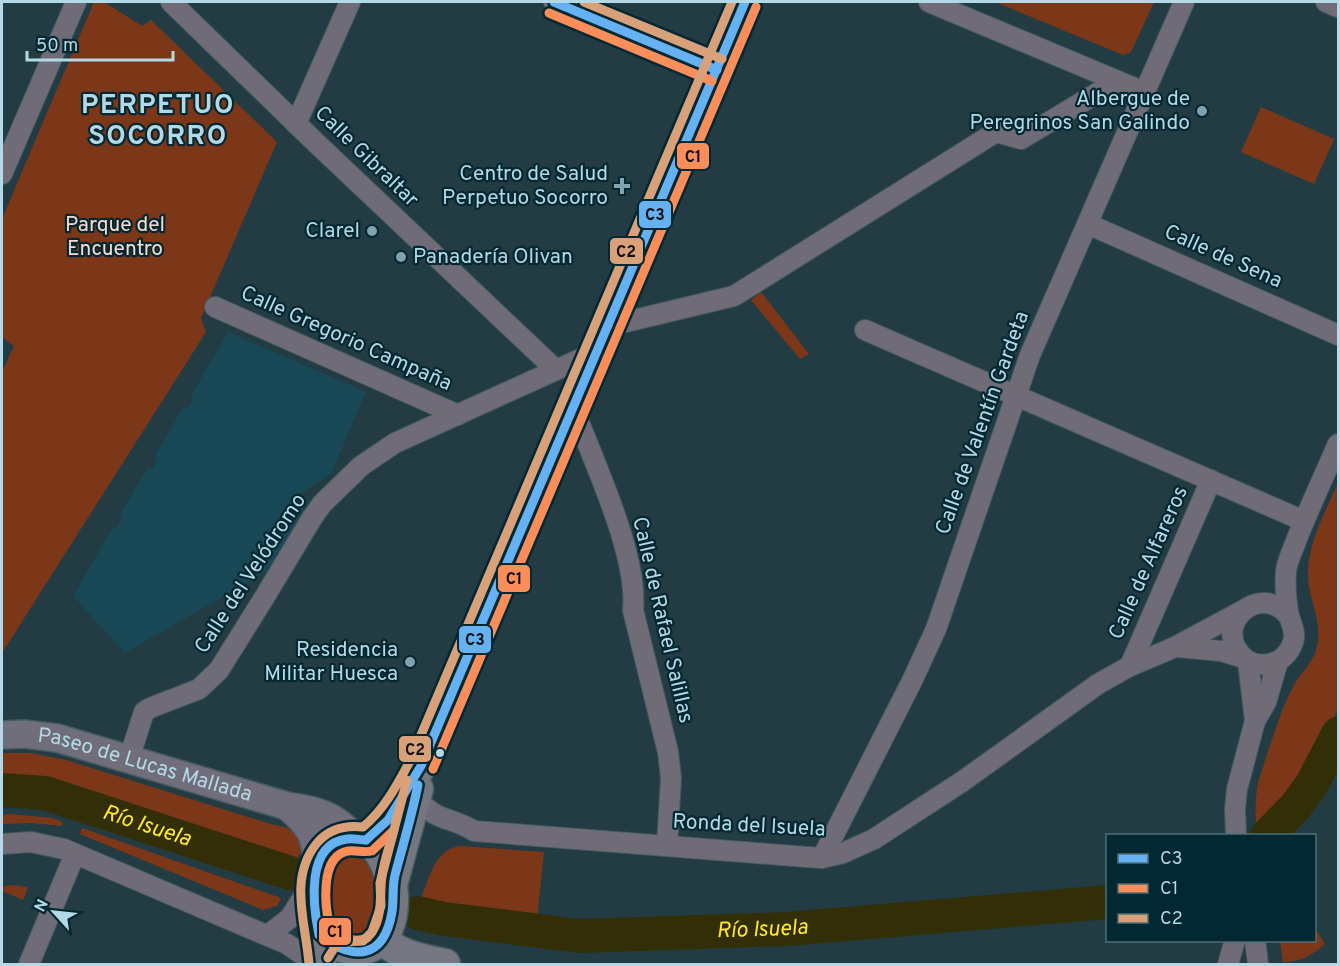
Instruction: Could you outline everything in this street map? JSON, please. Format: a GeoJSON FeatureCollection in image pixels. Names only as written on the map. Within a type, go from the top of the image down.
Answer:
{"type":"FeatureCollection","features":[{"type":"Feature","properties":{"kind":"main road"},"geometry":{"type":"LineString","coordinates":[[422,766],[392,885],[391,917],[382,939],[369,952],[344,960],[318,933],[314,875],[327,849],[334,843],[361,839],[388,820],[422,766],[745,2]]}},
{"type":"Feature","properties":{"kind":"main road","name":"Paseo de Lucas Mallada"},"geometry":{"type":"LineString","coordinates":[[2,735],[24,734],[57,738],[287,806],[311,809],[326,814],[361,839]]}},
{"type":"Feature","properties":{"kind":"main road","name":"Paseo de Lucas Mallada"},"geometry":{"type":"LineString","coordinates":[[287,806],[304,821],[313,834],[316,851],[314,875]]}},
{"type":"Feature","properties":{"kind":"main road"},"geometry":{"type":"LineString","coordinates":[[361,839],[383,858],[392,885]]}},
{"type":"Feature","properties":{"kind":"main road"},"geometry":{"type":"LineString","coordinates":[[382,939],[392,948],[407,956],[445,964]]}},
{"type":"Feature","properties":{"kind":"street"},"geometry":{"type":"LineString","coordinates":[[2,174],[76,2]]}},
{"type":"Feature","properties":{"kind":"street","name":"Calle Gibraltar"},"geometry":{"type":"LineString","coordinates":[[171,2],[296,124],[556,370]]}},
{"type":"Feature","properties":{"kind":"street"},"geometry":{"type":"LineString","coordinates":[[296,124],[350,2]]}},
{"type":"Feature","properties":{"kind":"street"},"geometry":{"type":"LineString","coordinates":[[555,2],[717,70]]}},
{"type":"Feature","properties":{"kind":"street"},"geometry":{"type":"LineString","coordinates":[[928,2],[1144,92]]}},
{"type":"Feature","properties":{"kind":"street","name":"Calle de Valentín Gardeta"},"geometry":{"type":"LineString","coordinates":[[822,858],[936,629],[1030,355],[1184,2]]}},
{"type":"Feature","properties":{"kind":"street"},"geometry":{"type":"LineString","coordinates":[[1326,2],[1338,7]]}},
{"type":"Feature","properties":{"kind":"street","name":"Calle del Velódromo"},"geometry":{"type":"LineString","coordinates":[[129,759],[144,712],[200,688],[219,670],[322,504],[361,466],[395,443],[556,370],[604,339],[734,296],[996,132],[1020,139],[1117,81]]}},
{"type":"Feature","properties":{"kind":"street","name":"Calle de Sena"},"geometry":{"type":"LineString","coordinates":[[1088,224],[1338,335]]}},
{"type":"Feature","properties":{"kind":"street","name":"Calle Gregorio Campaña"},"geometry":{"type":"LineString","coordinates":[[215,307],[458,416]]}},
{"type":"Feature","properties":{"kind":"street"},"geometry":{"type":"LineString","coordinates":[[865,330],[1304,521]]}},
{"type":"Feature","properties":{"kind":"street","name":"Calle de Rafael Salillas"},"geometry":{"type":"LineString","coordinates":[[571,413],[580,427],[622,537],[635,593],[633,610],[668,752],[671,778],[667,845]]}},
{"type":"Feature","properties":{"kind":"street"},"geometry":{"type":"LineString","coordinates":[[1286,569],[1236,619],[1232,635],[1237,650],[1246,659],[1263,665],[1278,661],[1290,650],[1294,640],[1294,630],[1288,615],[1286,569],[1304,521],[1338,444]]}},
{"type":"Feature","properties":{"kind":"street","name":"Calle de Alfareros"},"geometry":{"type":"LineString","coordinates":[[1130,666],[1211,480]]}},
{"type":"Feature","properties":{"kind":"street"},"geometry":{"type":"LineString","coordinates":[[1246,608],[1261,603],[1271,603],[1288,615]]}},
{"type":"Feature","properties":{"kind":"street","name":"Ronda del Isuela"},"geometry":{"type":"LineString","coordinates":[[416,797],[436,815],[462,823],[474,831],[822,858],[843,853],[874,839],[963,781],[1098,684],[1130,666],[1175,647],[1246,608]]}},
{"type":"Feature","properties":{"kind":"street","name":"Ronda del Isuela"},"geometry":{"type":"LineString","coordinates":[[1175,647],[1198,647],[1246,659]]}},
{"type":"Feature","properties":{"kind":"street"},"geometry":{"type":"LineString","coordinates":[[1246,659],[1255,722]]}},
{"type":"Feature","properties":{"kind":"street"},"geometry":{"type":"LineString","coordinates":[[1236,834],[1234,809],[1237,789],[1255,722],[1266,702],[1278,661]]}},
{"type":"Feature","properties":{"kind":"street"},"geometry":{"type":"LineString","coordinates":[[2,844],[31,842],[50,845],[75,854],[268,935],[287,944],[316,964]]}},
{"type":"Feature","properties":{"kind":"street"},"geometry":{"type":"LineString","coordinates":[[29,964],[75,854]]}},
{"type":"Feature","properties":{"kind":"street"},"geometry":{"type":"LineString","coordinates":[[268,935],[290,918],[314,875]]}},
{"type":"Feature","properties":{"kind":"street"},"geometry":{"type":"LineString","coordinates":[[268,935],[287,937],[318,933]]}},
{"type":"Feature","properties":{"kind":"street"},"geometry":{"type":"LineString","coordinates":[[1228,964],[1234,942]]}},
{"type":"Feature","properties":{"kind":"street"},"geometry":{"type":"LineString","coordinates":[[1255,942],[1258,964]]}},
{"type":"Feature","properties":{"kind":"shaded area"},"geometry":{"type":"Polygon","coordinates":[[[228,332],[366,392],[331,474],[296,496],[305,514],[276,566],[125,653],[73,596],[113,527],[116,528],[122,518],[119,516],[148,467],[152,469],[158,459],[155,456],[183,407],[187,409],[193,399],[190,397],[228,332]]]}},
{"type":"Feature","properties":{"kind":"green space","name":"Parque del Encuentro"},"geometry":{"type":"Polygon","coordinates":[[[94,2],[104,2],[142,26],[151,20],[277,142],[201,318],[206,332],[2,653],[2,372],[14,346],[2,337],[2,219],[94,2]]]}},
{"type":"Feature","properties":{"kind":"green space"},"geometry":{"type":"Polygon","coordinates":[[[995,2],[1154,2],[1131,52],[1123,55],[995,2]]]}},
{"type":"Feature","properties":{"kind":"green space"},"geometry":{"type":"Polygon","coordinates":[[[1261,107],[1334,139],[1314,184],[1241,152],[1261,107]]]}},
{"type":"Feature","properties":{"kind":"green space"},"geometry":{"type":"Polygon","coordinates":[[[761,292],[809,354],[800,359],[751,300],[761,292]]]}},
{"type":"Feature","properties":{"kind":"green space"},"geometry":{"type":"Polygon","coordinates":[[[1338,483],[1338,709],[1318,751],[1291,795],[1264,827],[1257,831],[1257,790],[1267,754],[1290,693],[1316,651],[1318,629],[1308,580],[1309,558],[1319,525],[1338,483]]]}},
{"type":"Feature","properties":{"kind":"green space"},"geometry":{"type":"Polygon","coordinates":[[[2,753],[31,753],[66,760],[287,828],[299,839],[301,845],[298,858],[47,780],[2,777],[2,753]]]}},
{"type":"Feature","properties":{"kind":"green space"},"geometry":{"type":"Polygon","coordinates":[[[2,815],[53,818],[63,822],[62,826],[31,823],[2,824],[2,815]]]}},
{"type":"Feature","properties":{"kind":"green space"},"geometry":{"type":"Polygon","coordinates":[[[82,828],[281,898],[277,906],[263,910],[80,834],[82,828]]]}},
{"type":"Feature","properties":{"kind":"green space"},"geometry":{"type":"Polygon","coordinates":[[[459,846],[544,852],[537,919],[419,904],[437,861],[450,849],[459,846]]]}},
{"type":"Feature","properties":{"kind":"green space"},"geometry":{"type":"Polygon","coordinates":[[[354,855],[363,859],[374,877],[377,901],[372,923],[368,931],[360,937],[340,932],[332,912],[330,899],[331,875],[336,865],[343,858],[354,855]]]}},
{"type":"Feature","properties":{"kind":"green space"},"geometry":{"type":"Polygon","coordinates":[[[12,885],[28,887],[23,900],[2,891],[2,887],[12,885]]]}},
{"type":"Feature","properties":{"kind":"green space"},"geometry":{"type":"Polygon","coordinates":[[[1316,930],[1325,944],[1306,957],[1283,962],[1280,942],[1316,942],[1316,930]]]}},
{"type":"Feature","properties":{"kind":"waterway","name":"Río Isuela"},"geometry":{"type":"LineString","coordinates":[[1269,834],[1296,806],[1312,784],[1338,734]]}},
{"type":"Feature","properties":{"kind":"waterway","name":"Río Isuela"},"geometry":{"type":"LineString","coordinates":[[2,790],[45,793],[290,873]]}},
{"type":"Feature","properties":{"kind":"waterway","name":"Río Isuela"},"geometry":{"type":"LineString","coordinates":[[418,913],[444,919],[580,936],[787,929],[1106,902]]}},
{"type":"Feature","properties":{"kind":"transit line","name":"C3"},"geometry":{"type":"LineString","coordinates":[[554,2],[717,70]]}},
{"type":"Feature","properties":{"kind":"transit line","name":"C2"},"geometry":{"type":"LineString","coordinates":[[584,2],[722,59]]}},
{"type":"Feature","properties":{"kind":"transit line","name":"C2"},"geometry":{"type":"LineString","coordinates":[[309,964],[301,902],[303,871],[308,857],[317,843],[332,831],[344,827],[363,827],[371,820],[390,797],[410,761],[732,2]]}},
{"type":"Feature","properties":{"kind":"transit line","name":"C3"},"geometry":{"type":"LineString","coordinates":[[366,840],[388,820],[421,766],[745,2]]}},
{"type":"Feature","properties":{"kind":"transit line","name":"C1"},"geometry":{"type":"LineString","coordinates":[[433,769],[756,7]]}},
{"type":"Feature","properties":{"kind":"transit line","name":"C1"},"geometry":{"type":"LineString","coordinates":[[549,13],[712,81]]}},
{"type":"Feature","properties":{"kind":"transit line","name":"C2"},"geometry":{"type":"LineString","coordinates":[[328,958],[342,942],[363,941],[372,932],[381,906],[380,883],[407,780]]}},
{"type":"Feature","properties":{"kind":"transit line","name":"C3"},"geometry":{"type":"LineString","coordinates":[[366,840],[349,839],[333,843],[324,852],[315,878],[315,908],[319,935],[344,949],[355,952],[374,947],[388,928],[392,912],[395,875],[418,785]]}},
{"type":"Feature","properties":{"kind":"transit line","name":"C1"},"geometry":{"type":"LineString","coordinates":[[394,830],[383,870],[380,909],[376,924],[367,938],[362,940],[343,937],[330,928],[328,919],[326,884],[332,862],[339,855],[348,851],[372,851],[394,830]]}},
{"type":"Feature","properties":{"kind":"place","name":"Albergue de Peregrinos San Galindo"},"geometry":{"type":"Point","coordinates":[1202,111]}},
{"type":"Feature","properties":{"kind":"place","name":"Centro de Salud Perpetuo Socorro"},"geometry":{"type":"Point","coordinates":[622,186]}},
{"type":"Feature","properties":{"kind":"place","name":"Clarel"},"geometry":{"type":"Point","coordinates":[372,231]}},
{"type":"Feature","properties":{"kind":"place","name":"Panadería Olivan"},"geometry":{"type":"Point","coordinates":[401,257]}},
{"type":"Feature","properties":{"kind":"place","name":"Residencia Militar Huesca"},"geometry":{"type":"Point","coordinates":[410,662]}},
{"type":"Feature","properties":{"kind":"district","name":"PERPETUO SOCORRO"},"geometry":{"type":"Point","coordinates":[158,122]}}]}
